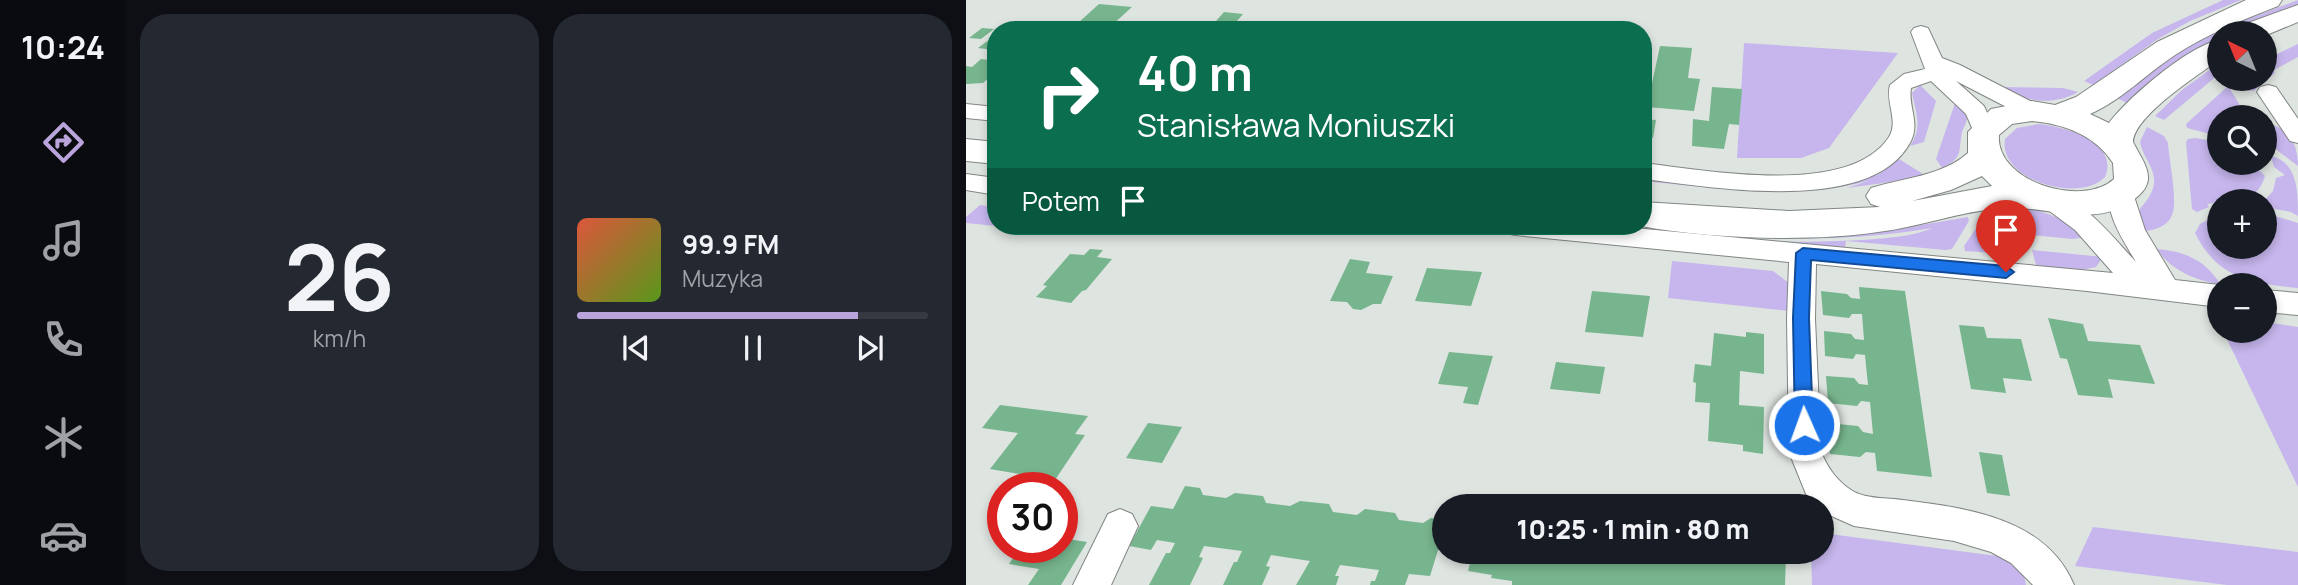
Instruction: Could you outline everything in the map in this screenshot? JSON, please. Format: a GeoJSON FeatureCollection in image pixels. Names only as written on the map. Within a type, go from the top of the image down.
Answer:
{"type":"FeatureCollection","features":[{"type":"Feature","properties":{"kind":"main road"},"geometry":{"type":"LineString","coordinates":[[1652,193],[1771,203],[1867,198],[1949,178],[1977,166],[1994,120],[2075,110],[2164,50],[2204,27],[2269,0]]}},
{"type":"Feature","properties":{"kind":"main road"},"geometry":{"type":"LineString","coordinates":[[2277,21],[2298,13]]}},
{"type":"Feature","properties":{"kind":"main road"},"geometry":{"type":"LineString","coordinates":[[1652,215],[1739,223],[1811,225],[1878,220],[2012,195],[2093,204],[2114,198],[2122,193],[2131,180],[2132,172],[2117,136],[2147,100],[2207,55]]}},
{"type":"Feature","properties":{"kind":"main road"},"geometry":{"type":"LineString","coordinates":[[2044,113],[2092,127],[2120,148]]}},
{"type":"Feature","properties":{"kind":"main road"},"geometry":{"type":"LineString","coordinates":[[966,130],[987,132]]}},
{"type":"Feature","properties":{"kind":"main road"},"geometry":{"type":"LineString","coordinates":[[1984,143],[2004,178],[2046,199]]}},
{"type":"Feature","properties":{"kind":"main road"},"geometry":{"type":"LineString","coordinates":[[966,150],[987,152]]}},
{"type":"Feature","properties":{"kind":"street"},"geometry":{"type":"LineString","coordinates":[[1921,32],[1941,68],[1976,111],[1984,143]]}},
{"type":"Feature","properties":{"kind":"street"},"geometry":{"type":"LineString","coordinates":[[1652,172],[1792,182],[1831,179],[1857,173],[1892,152],[1903,134],[1906,125],[1899,91],[1901,85],[1941,68],[2005,99],[2044,113]]}},
{"type":"Feature","properties":{"kind":"street"},"geometry":{"type":"LineString","coordinates":[[2268,92],[2298,136]]}},
{"type":"Feature","properties":{"kind":"street"},"geometry":{"type":"LineString","coordinates":[[966,111],[987,113]]}},
{"type":"Feature","properties":{"kind":"street"},"geometry":{"type":"LineString","coordinates":[[966,182],[987,186]]}},
{"type":"Feature","properties":{"kind":"street"},"geometry":{"type":"LineString","coordinates":[[2122,193],[2123,209],[2155,288]]}},
{"type":"Feature","properties":{"kind":"street"},"geometry":{"type":"LineString","coordinates":[[2046,199],[2084,223],[2155,288]]}},
{"type":"Feature","properties":{"kind":"street"},"geometry":{"type":"LineString","coordinates":[[1611,235],[2207,294]]}},
{"type":"Feature","properties":{"kind":"street"},"geometry":{"type":"LineString","coordinates":[[1803,253],[1801,318],[1805,452],[1818,483],[1839,502],[1854,509],[1995,533],[2017,544],[2054,583]]}},
{"type":"Feature","properties":{"kind":"street"},"geometry":{"type":"LineString","coordinates":[[2277,302],[2298,304]]}},
{"type":"Feature","properties":{"kind":"street"},"geometry":{"type":"LineString","coordinates":[[1092,585],[1120,526]]}},
{"type":"Feature","properties":{"kind":"shaded area"},"geometry":{"type":"Polygon","coordinates":[[[2223,0],[2241,0],[2190,21],[2158,39],[2093,85],[2084,81],[2152,33],[2223,0]]]}},
{"type":"Feature","properties":{"kind":"shaded area"},"geometry":{"type":"Polygon","coordinates":[[[2298,0],[2298,4],[2252,21],[2243,21],[2298,0]]]}},
{"type":"Feature","properties":{"kind":"shaded area"},"geometry":{"type":"Polygon","coordinates":[[[2207,36],[2207,44],[2164,71],[2127,103],[2117,98],[2175,55],[2207,36]]]}},
{"type":"Feature","properties":{"kind":"shaded area"},"geometry":{"type":"Polygon","coordinates":[[[1744,43],[1898,53],[1829,148],[1801,158],[1737,158],[1744,43]]]}},
{"type":"Feature","properties":{"kind":"shaded area"},"geometry":{"type":"Polygon","coordinates":[[[2298,44],[2298,57],[2277,68],[2277,54],[2298,44]]]}},
{"type":"Feature","properties":{"kind":"shaded area"},"geometry":{"type":"Polygon","coordinates":[[[2207,72],[2207,84],[2164,120],[2155,116],[2182,90],[2207,72]]]}},
{"type":"Feature","properties":{"kind":"shaded area"},"geometry":{"type":"Polygon","coordinates":[[[1920,85],[1936,101],[1924,142],[1910,146],[1917,126],[1912,93],[1920,85]]]}},
{"type":"Feature","properties":{"kind":"shaded area"},"geometry":{"type":"Polygon","coordinates":[[[1998,87],[2063,88],[2078,92],[2048,101],[2028,99],[1998,87]]]}},
{"type":"Feature","properties":{"kind":"shaded area"},"geometry":{"type":"Polygon","coordinates":[[[2223,91],[2231,91],[2240,105],[2207,105],[2223,91]]]}},
{"type":"Feature","properties":{"kind":"shaded area"},"geometry":{"type":"Polygon","coordinates":[[[1955,103],[1966,113],[1967,119],[1957,157],[1942,168],[1936,159],[1955,103]]]}},
{"type":"Feature","properties":{"kind":"shaded area"},"geometry":{"type":"Polygon","coordinates":[[[2207,105],[2207,133],[2187,128],[2186,124],[2207,105]]]}},
{"type":"Feature","properties":{"kind":"shaded area"},"geometry":{"type":"Polygon","coordinates":[[[2039,124],[2074,132],[2097,145],[2104,154],[2107,165],[2105,177],[2093,185],[2060,188],[2043,184],[2014,166],[2006,154],[2005,139],[2017,128],[2039,124]]]}},
{"type":"Feature","properties":{"kind":"shaded area"},"geometry":{"type":"Polygon","coordinates":[[[2147,127],[2164,136],[2168,143],[2174,209],[2168,222],[2145,231],[2139,211],[2151,194],[2154,184],[2153,171],[2140,142],[2147,127]]]}},
{"type":"Feature","properties":{"kind":"shaded area"},"geometry":{"type":"Polygon","coordinates":[[[2277,127],[2284,130],[2292,140],[2297,152],[2298,166],[2277,150],[2277,127]]]}},
{"type":"Feature","properties":{"kind":"shaded area"},"geometry":{"type":"Polygon","coordinates":[[[2188,139],[2207,140],[2207,175],[2264,175],[2261,186],[2258,189],[2207,189],[2207,208],[2197,212],[2192,209],[2186,142],[2188,139]]]}},
{"type":"Feature","properties":{"kind":"shaded area"},"geometry":{"type":"Polygon","coordinates":[[[2277,158],[2287,165],[2295,180],[2298,216],[2277,209],[2277,189],[2273,189],[2276,178],[2285,175],[2277,169],[2277,158]]]}},
{"type":"Feature","properties":{"kind":"shaded area"},"geometry":{"type":"Polygon","coordinates":[[[1899,159],[1923,174],[1905,180],[1847,188],[1871,180],[1815,190],[1786,191],[1652,182],[1652,179],[1839,185],[1879,174],[1899,159]]]}},
{"type":"Feature","properties":{"kind":"shaded area"},"geometry":{"type":"Polygon","coordinates":[[[980,205],[987,206],[987,225],[966,223],[966,217],[980,205]]]}},
{"type":"Feature","properties":{"kind":"shaded area"},"geometry":{"type":"Polygon","coordinates":[[[2014,207],[2054,216],[2089,237],[2072,239],[2021,234],[1991,212],[2014,207]]]}},
{"type":"Feature","properties":{"kind":"shaded area"},"geometry":{"type":"Polygon","coordinates":[[[1968,217],[1969,221],[1952,249],[1946,250],[1846,241],[1845,248],[1750,241],[1817,242],[1871,239],[1896,237],[1932,228],[1890,234],[1809,239],[1689,234],[1652,229],[1803,237],[1875,233],[1968,217]]]}},
{"type":"Feature","properties":{"kind":"shaded area"},"geometry":{"type":"Polygon","coordinates":[[[2277,217],[2298,223],[2298,288],[2277,285],[2277,273],[2232,273],[2214,260],[2277,259],[2277,217]]]}},
{"type":"Feature","properties":{"kind":"shaded area"},"geometry":{"type":"Polygon","coordinates":[[[2207,220],[2207,252],[2195,233],[2200,224],[2207,220]]]}},
{"type":"Feature","properties":{"kind":"shaded area"},"geometry":{"type":"Polygon","coordinates":[[[1983,223],[2010,245],[2011,254],[1965,251],[1964,246],[1979,224],[1983,223]]]}},
{"type":"Feature","properties":{"kind":"shaded area"},"geometry":{"type":"Polygon","coordinates":[[[2157,249],[2193,258],[2211,273],[2207,273],[2207,281],[2202,280],[2177,269],[2157,249]]]}},
{"type":"Feature","properties":{"kind":"shaded area"},"geometry":{"type":"Polygon","coordinates":[[[2032,250],[2103,257],[2096,267],[2081,270],[2036,265],[2032,250]]]}},
{"type":"Feature","properties":{"kind":"shaded area"},"geometry":{"type":"Polygon","coordinates":[[[1672,261],[1773,271],[1789,283],[1789,311],[1668,298],[1672,261]]]}},
{"type":"Feature","properties":{"kind":"shaded area"},"geometry":{"type":"Polygon","coordinates":[[[2277,324],[2298,327],[2298,487],[2229,343],[2277,343],[2277,324]]]}},
{"type":"Feature","properties":{"kind":"shaded area"},"geometry":{"type":"Polygon","coordinates":[[[2093,527],[2298,552],[2298,585],[2227,585],[2075,566],[2093,527]]]}},
{"type":"Feature","properties":{"kind":"shaded area"},"geometry":{"type":"Polygon","coordinates":[[[1834,535],[2020,559],[2026,585],[1812,585],[1811,564],[1834,564],[1834,535]]]}},
{"type":"Feature","properties":{"kind":"building"},"geometry":{"type":"Polygon","coordinates":[[[1099,4],[1132,7],[1117,21],[1080,21],[1099,4]]]}},
{"type":"Feature","properties":{"kind":"building"},"geometry":{"type":"Polygon","coordinates":[[[1224,12],[1243,14],[1237,21],[1216,21],[1224,12]]]}},
{"type":"Feature","properties":{"kind":"building"},"geometry":{"type":"Polygon","coordinates":[[[982,28],[987,28],[987,34],[981,39],[969,38],[982,28]]]}},
{"type":"Feature","properties":{"kind":"building"},"geometry":{"type":"Polygon","coordinates":[[[987,41],[987,49],[978,48],[987,41]]]}},
{"type":"Feature","properties":{"kind":"building"},"geometry":{"type":"Polygon","coordinates":[[[1660,46],[1692,48],[1688,78],[1700,79],[1694,111],[1652,107],[1652,84],[1660,46]]]}},
{"type":"Feature","properties":{"kind":"building"},"geometry":{"type":"Polygon","coordinates":[[[981,59],[987,60],[987,80],[983,83],[966,84],[966,66],[972,67],[981,59]]]}},
{"type":"Feature","properties":{"kind":"building"},"geometry":{"type":"Polygon","coordinates":[[[1712,87],[1742,89],[1739,125],[1729,124],[1724,149],[1692,146],[1693,119],[1709,121],[1712,87]]]}},
{"type":"Feature","properties":{"kind":"building"},"geometry":{"type":"Polygon","coordinates":[[[1652,120],[1656,120],[1652,138],[1652,120]]]}},
{"type":"Feature","properties":{"kind":"building"},"geometry":{"type":"Polygon","coordinates":[[[1090,249],[1103,250],[1097,257],[1112,259],[1086,290],[1071,303],[1036,297],[1070,254],[1084,255],[1090,249]]]}},
{"type":"Feature","properties":{"kind":"building"},"geometry":{"type":"Polygon","coordinates":[[[1350,259],[1370,262],[1366,273],[1393,276],[1381,304],[1373,304],[1361,310],[1353,309],[1347,302],[1330,301],[1350,259]]]}},
{"type":"Feature","properties":{"kind":"building"},"geometry":{"type":"Polygon","coordinates":[[[1427,268],[1482,272],[1471,306],[1415,301],[1427,268]]]}},
{"type":"Feature","properties":{"kind":"building"},"geometry":{"type":"Polygon","coordinates":[[[1859,287],[1905,291],[1932,477],[1877,471],[1875,453],[1866,452],[1860,457],[1830,454],[1828,423],[1858,426],[1863,432],[1873,434],[1870,402],[1861,401],[1857,406],[1828,403],[1826,376],[1854,378],[1859,384],[1868,385],[1865,355],[1856,354],[1853,359],[1825,356],[1824,331],[1851,334],[1855,339],[1864,340],[1862,314],[1852,314],[1849,318],[1823,315],[1821,291],[1847,294],[1851,298],[1860,299],[1859,287]]]}},
{"type":"Feature","properties":{"kind":"building"},"geometry":{"type":"Polygon","coordinates":[[[1592,291],[1650,296],[1643,337],[1585,332],[1592,291]]]}},
{"type":"Feature","properties":{"kind":"building"},"geometry":{"type":"Polygon","coordinates":[[[2048,318],[2083,324],[2088,341],[2140,345],[2155,384],[2108,379],[2113,398],[2078,395],[2067,359],[2060,358],[2048,318]]]}},
{"type":"Feature","properties":{"kind":"building"},"geometry":{"type":"Polygon","coordinates":[[[1959,325],[1984,327],[1987,338],[2021,339],[2032,381],[2003,378],[2006,393],[1971,389],[1959,325]]]}},
{"type":"Feature","properties":{"kind":"building"},"geometry":{"type":"Polygon","coordinates":[[[1746,332],[1764,334],[1764,374],[1740,371],[1739,405],[1764,407],[1763,454],[1743,451],[1743,445],[1708,441],[1710,403],[1695,402],[1695,364],[1711,366],[1714,333],[1746,337],[1746,332]]]}},
{"type":"Feature","properties":{"kind":"building"},"geometry":{"type":"Polygon","coordinates":[[[1449,352],[1493,356],[1478,405],[1463,403],[1468,387],[1438,384],[1449,352]]]}},
{"type":"Feature","properties":{"kind":"building"},"geometry":{"type":"Polygon","coordinates":[[[1556,362],[1605,367],[1600,394],[1550,389],[1556,362]]]}},
{"type":"Feature","properties":{"kind":"building"},"geometry":{"type":"Polygon","coordinates":[[[1000,405],[1088,416],[1075,434],[1085,435],[1060,472],[1008,472],[990,469],[1018,433],[982,428],[1000,405]]]}},
{"type":"Feature","properties":{"kind":"building"},"geometry":{"type":"Polygon","coordinates":[[[1148,423],[1182,427],[1162,463],[1126,458],[1148,423]]]}},
{"type":"Feature","properties":{"kind":"building"},"geometry":{"type":"Polygon","coordinates":[[[1979,452],[2002,455],[2010,496],[1987,493],[1979,452]]]}},
{"type":"Feature","properties":{"kind":"building"},"geometry":{"type":"Polygon","coordinates":[[[1185,486],[1200,488],[1203,495],[1226,498],[1235,493],[1263,496],[1266,503],[1290,506],[1300,501],[1329,504],[1333,512],[1357,515],[1365,509],[1395,513],[1399,520],[1423,523],[1432,518],[1434,564],[1430,576],[1409,574],[1405,585],[1370,585],[1371,581],[1375,581],[1379,570],[1340,565],[1335,576],[1339,576],[1336,585],[1296,585],[1310,561],[1271,555],[1266,566],[1270,567],[1262,585],[1223,585],[1242,551],[1204,546],[1199,557],[1203,558],[1190,585],[1149,585],[1166,553],[1170,553],[1175,543],[1157,540],[1151,550],[1129,546],[1151,506],[1173,509],[1185,486]]]}},
{"type":"Feature","properties":{"kind":"building"},"geometry":{"type":"Polygon","coordinates":[[[1078,541],[1087,542],[1078,557],[1078,541]]]}},
{"type":"Feature","properties":{"kind":"building"},"geometry":{"type":"Polygon","coordinates":[[[1074,563],[1061,585],[1028,585],[1039,569],[1009,564],[1074,563]]]}},
{"type":"Feature","properties":{"kind":"building"},"geometry":{"type":"Polygon","coordinates":[[[1470,564],[1786,564],[1785,585],[1512,585],[1512,581],[1468,571],[1470,564]]]}},
{"type":"Feature","properties":{"kind":"route"},"geometry":{"type":"LineString","coordinates":[[1804,425],[1801,318],[1803,253],[2006,272]]}}]}
